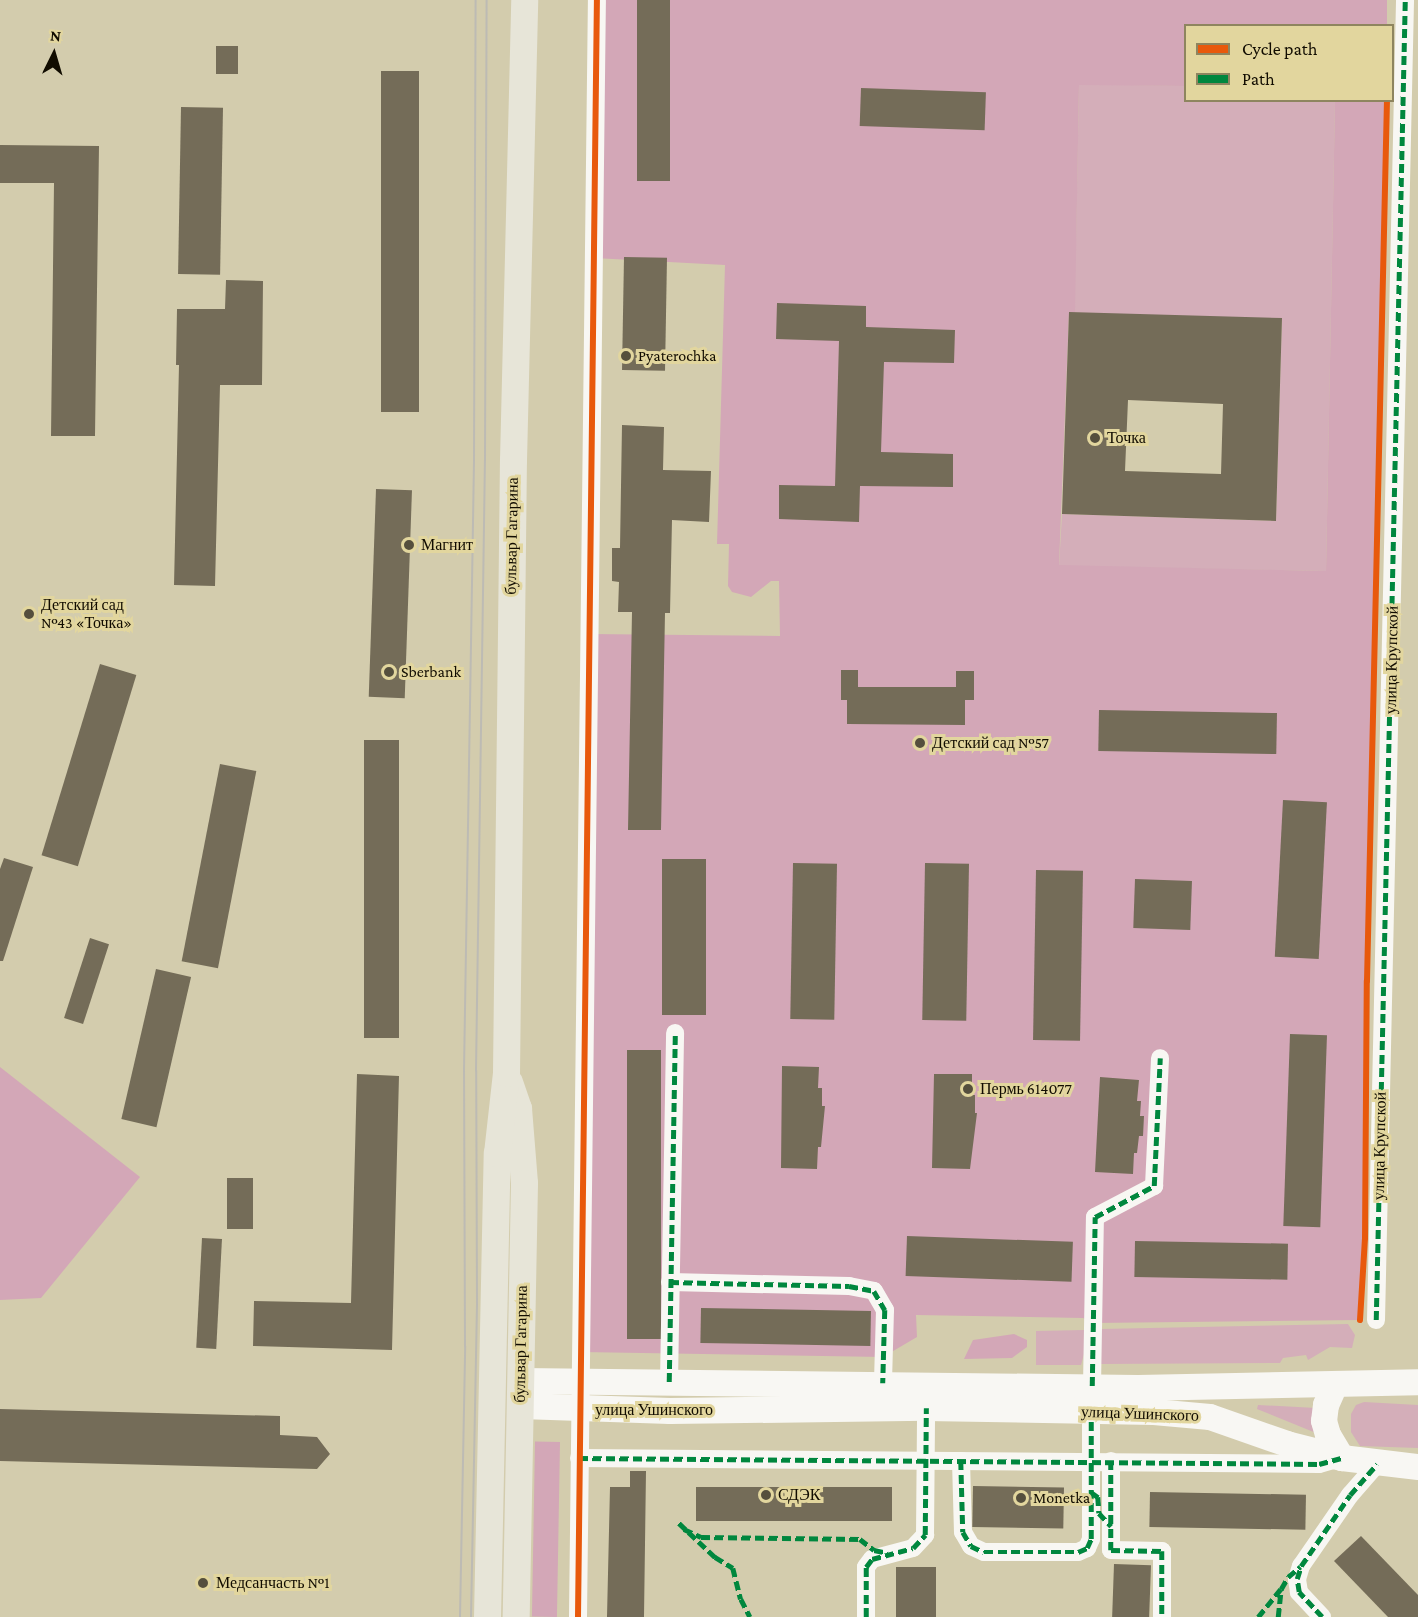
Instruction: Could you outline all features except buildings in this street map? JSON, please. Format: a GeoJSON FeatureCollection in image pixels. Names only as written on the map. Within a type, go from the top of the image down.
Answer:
{"type":"FeatureCollection","features":[{"type":"Feature","properties":{"kind":"main road","name":"бульвар Гагарина"},"geometry":{"type":"LineString","coordinates":[[487,1617],[497,1153],[506,1073],[513,460],[524,0]]}},
{"type":"Feature","properties":{"kind":"main road","name":"бульвар Гагарина"},"geometry":{"type":"LineString","coordinates":[[506,1073],[518,1108],[523,1145],[516,1617]]}},
{"type":"Feature","properties":{"kind":"main road","name":"улица Ушинского"},"geometry":{"type":"LineString","coordinates":[[521,1394],[581,1382],[883,1383],[926,1396],[1091,1412],[1154,1412],[1210,1417],[1287,1444],[1342,1458],[1377,1464],[1418,1467]]}},
{"type":"Feature","properties":{"kind":"main road","name":"улица Ушинского"},"geometry":{"type":"LineString","coordinates":[[491,1391],[521,1394],[581,1409],[926,1396],[1092,1386],[1335,1385],[1418,1382]]}},
{"type":"Feature","properties":{"kind":"main road"},"geometry":{"type":"LineString","coordinates":[[1335,1385],[1326,1405],[1324,1421],[1328,1435],[1342,1458]]}},
{"type":"Feature","properties":{"kind":"main road"},"geometry":{"type":"LineString","coordinates":[[1091,1412],[1092,1386]]}},
{"type":"Feature","properties":{"kind":"main road"},"geometry":{"type":"LineString","coordinates":[[487,1557],[516,1558]]}},
{"type":"Feature","properties":{"kind":"street"},"geometry":{"type":"LineString","coordinates":[[578,1617],[597,0]]}},
{"type":"Feature","properties":{"kind":"street","name":"улица Крупской"},"geometry":{"type":"LineString","coordinates":[[1376,1320],[1405,0]]}},
{"type":"Feature","properties":{"kind":"street"},"geometry":{"type":"LineString","coordinates":[[669,1382],[675,1033]]}},
{"type":"Feature","properties":{"kind":"street"},"geometry":{"type":"LineString","coordinates":[[1092,1386],[1095,1217],[1154,1186],[1160,1058]]}},
{"type":"Feature","properties":{"kind":"street"},"geometry":{"type":"LineString","coordinates":[[670,1282],[849,1286],[874,1291],[885,1311],[883,1383]]}},
{"type":"Feature","properties":{"kind":"street"},"geometry":{"type":"LineString","coordinates":[[866,1617],[866,1567],[872,1559],[913,1548],[925,1535],[926,1396]]}},
{"type":"Feature","properties":{"kind":"street"},"geometry":{"type":"LineString","coordinates":[[961,1461],[963,1532],[971,1546],[984,1552],[1078,1552],[1088,1548],[1091,1539],[1091,1412]]}},
{"type":"Feature","properties":{"kind":"street"},"geometry":{"type":"LineString","coordinates":[[579,1458],[1319,1464],[1342,1458]]}},
{"type":"Feature","properties":{"kind":"street"},"geometry":{"type":"LineString","coordinates":[[1111,1461],[1111,1550],[1162,1551],[1162,1617]]}},
{"type":"Feature","properties":{"kind":"street"},"geometry":{"type":"LineString","coordinates":[[1322,1617],[1299,1592],[1297,1579],[1301,1566],[1350,1495],[1377,1464]]}},
{"type":"Feature","properties":{"kind":"shaded area"},"geometry":{"type":"Polygon","coordinates":[[[597,0],[1387,0],[1387,24],[1184,24],[1184,86],[1079,85],[1075,313],[1069,313],[1059,565],[1326,571],[1335,102],[1387,102],[1367,981],[1365,1238],[1360,1320],[1094,1323],[1083,1318],[916,1315],[917,1337],[883,1357],[581,1352],[589,634],[780,636],[779,581],[771,581],[751,597],[732,592],[728,586],[729,544],[717,544],[725,265],[594,258],[597,0]]]}},
{"type":"Feature","properties":{"kind":"shaded area"},"geometry":{"type":"Polygon","coordinates":[[[1079,84],[1184,86],[1184,102],[1335,102],[1326,571],[1059,566],[1062,514],[1276,521],[1282,319],[1075,313],[1020,240],[1076,240],[1079,84]]]}},
{"type":"Feature","properties":{"kind":"shaded area"},"geometry":{"type":"Polygon","coordinates":[[[0,1067],[140,1177],[41,1298],[0,1300],[0,1067]]]}},
{"type":"Feature","properties":{"kind":"shaded area"},"geometry":{"type":"Polygon","coordinates":[[[1348,1324],[1355,1335],[1352,1348],[1330,1347],[1308,1360],[1306,1355],[1283,1358],[1280,1363],[1101,1364],[1101,1329],[1348,1324]]]}},
{"type":"Feature","properties":{"kind":"shaded area"},"geometry":{"type":"Polygon","coordinates":[[[1084,1330],[1084,1354],[1081,1365],[1036,1365],[1036,1331],[1084,1330]]]}},
{"type":"Feature","properties":{"kind":"shaded area"},"geometry":{"type":"Polygon","coordinates":[[[1014,1334],[1027,1340],[1027,1347],[1012,1358],[964,1359],[973,1340],[1014,1334]]]}},
{"type":"Feature","properties":{"kind":"shaded area"},"geometry":{"type":"Polygon","coordinates":[[[1364,1402],[1418,1405],[1418,1448],[1360,1446],[1351,1432],[1351,1414],[1356,1405],[1364,1402]]]}},
{"type":"Feature","properties":{"kind":"shaded area"},"geometry":{"type":"Polygon","coordinates":[[[1258,1405],[1316,1408],[1316,1433],[1257,1409],[1258,1405]]]}},
{"type":"Feature","properties":{"kind":"shaded area"},"geometry":{"type":"Polygon","coordinates":[[[535,1442],[560,1442],[557,1617],[532,1617],[535,1442]]]}},
{"type":"Feature","properties":{"kind":"tram line"},"geometry":{"type":"LineString","coordinates":[[460,1617],[465,1347],[464,1071],[474,460],[476,0]]}},
{"type":"Feature","properties":{"kind":"tram line"},"geometry":{"type":"LineString","coordinates":[[471,1617],[477,1304],[476,1071],[485,460],[487,0]]}},
{"type":"Feature","properties":{"kind":"marked path"},"geometry":{"type":"LineString","coordinates":[[1376,1320],[1405,0]]}},
{"type":"Feature","properties":{"kind":"marked path"},"geometry":{"type":"LineString","coordinates":[[669,1382],[675,1033]]}},
{"type":"Feature","properties":{"kind":"marked path"},"geometry":{"type":"LineString","coordinates":[[1092,1386],[1095,1217],[1154,1186],[1160,1058]]}},
{"type":"Feature","properties":{"kind":"marked path"},"geometry":{"type":"LineString","coordinates":[[670,1282],[849,1286],[874,1291],[885,1310],[883,1383]]}},
{"type":"Feature","properties":{"kind":"marked path"},"geometry":{"type":"LineString","coordinates":[[866,1617],[866,1567],[872,1559],[913,1548],[925,1535],[926,1408]]}},
{"type":"Feature","properties":{"kind":"marked path"},"geometry":{"type":"LineString","coordinates":[[961,1461],[963,1532],[971,1546],[984,1552],[1078,1552],[1087,1548],[1091,1539],[1091,1411]]}},
{"type":"Feature","properties":{"kind":"marked path"},"geometry":{"type":"LineString","coordinates":[[579,1458],[1319,1464],[1342,1458]]}},
{"type":"Feature","properties":{"kind":"marked path"},"geometry":{"type":"LineString","coordinates":[[1111,1461],[1111,1550],[1162,1551],[1162,1617]]}},
{"type":"Feature","properties":{"kind":"marked path"},"geometry":{"type":"LineString","coordinates":[[1322,1617],[1299,1592],[1297,1579],[1301,1566],[1350,1495],[1377,1464]]}},
{"type":"Feature","properties":{"kind":"marked path"},"geometry":{"type":"LineString","coordinates":[[1091,1492],[1098,1497],[1099,1513],[1111,1526]]}},
{"type":"Feature","properties":{"kind":"marked path"},"geometry":{"type":"LineString","coordinates":[[679,1523],[715,1557],[733,1568],[741,1599],[750,1617]]}},
{"type":"Feature","properties":{"kind":"marked path"},"geometry":{"type":"LineString","coordinates":[[684,1529],[701,1537],[860,1539],[874,1550],[888,1553]]}},
{"type":"Feature","properties":{"kind":"marked path"},"geometry":{"type":"LineString","coordinates":[[1278,1617],[1281,1589],[1288,1577],[1300,1567]]}},
{"type":"Feature","properties":{"kind":"marked path"},"geometry":{"type":"LineString","coordinates":[[1258,1617],[1281,1589]]}},
{"type":"Feature","properties":{"kind":"cycle path"},"geometry":{"type":"LineString","coordinates":[[578,1617],[597,0]]}},
{"type":"Feature","properties":{"kind":"cycle path"},"geometry":{"type":"LineString","coordinates":[[1360,1320],[1365,1238],[1367,981],[1387,102]]}},
{"type":"Feature","properties":{"kind":"place","name":"Pyaterochka"},"geometry":{"type":"Point","coordinates":[626,356]}},
{"type":"Feature","properties":{"kind":"place","name":"Точка"},"geometry":{"type":"Point","coordinates":[1095,438]}},
{"type":"Feature","properties":{"kind":"place","name":"Магнит"},"geometry":{"type":"Point","coordinates":[409,545]}},
{"type":"Feature","properties":{"kind":"place","name":"Детский сад №43 «Точка»"},"geometry":{"type":"Point","coordinates":[29,614]}},
{"type":"Feature","properties":{"kind":"place","name":"Sberbank"},"geometry":{"type":"Point","coordinates":[389,672]}},
{"type":"Feature","properties":{"kind":"place","name":"Детский сад №57"},"geometry":{"type":"Point","coordinates":[920,743]}},
{"type":"Feature","properties":{"kind":"place","name":"Пермь 614077"},"geometry":{"type":"Point","coordinates":[968,1089]}},
{"type":"Feature","properties":{"kind":"place","name":"СДЭК"},"geometry":{"type":"Point","coordinates":[766,1495]}},
{"type":"Feature","properties":{"kind":"place","name":"Monetka"},"geometry":{"type":"Point","coordinates":[1021,1498]}},
{"type":"Feature","properties":{"kind":"place","name":"Медсанчасть №1"},"geometry":{"type":"Point","coordinates":[203,1583]}}]}
